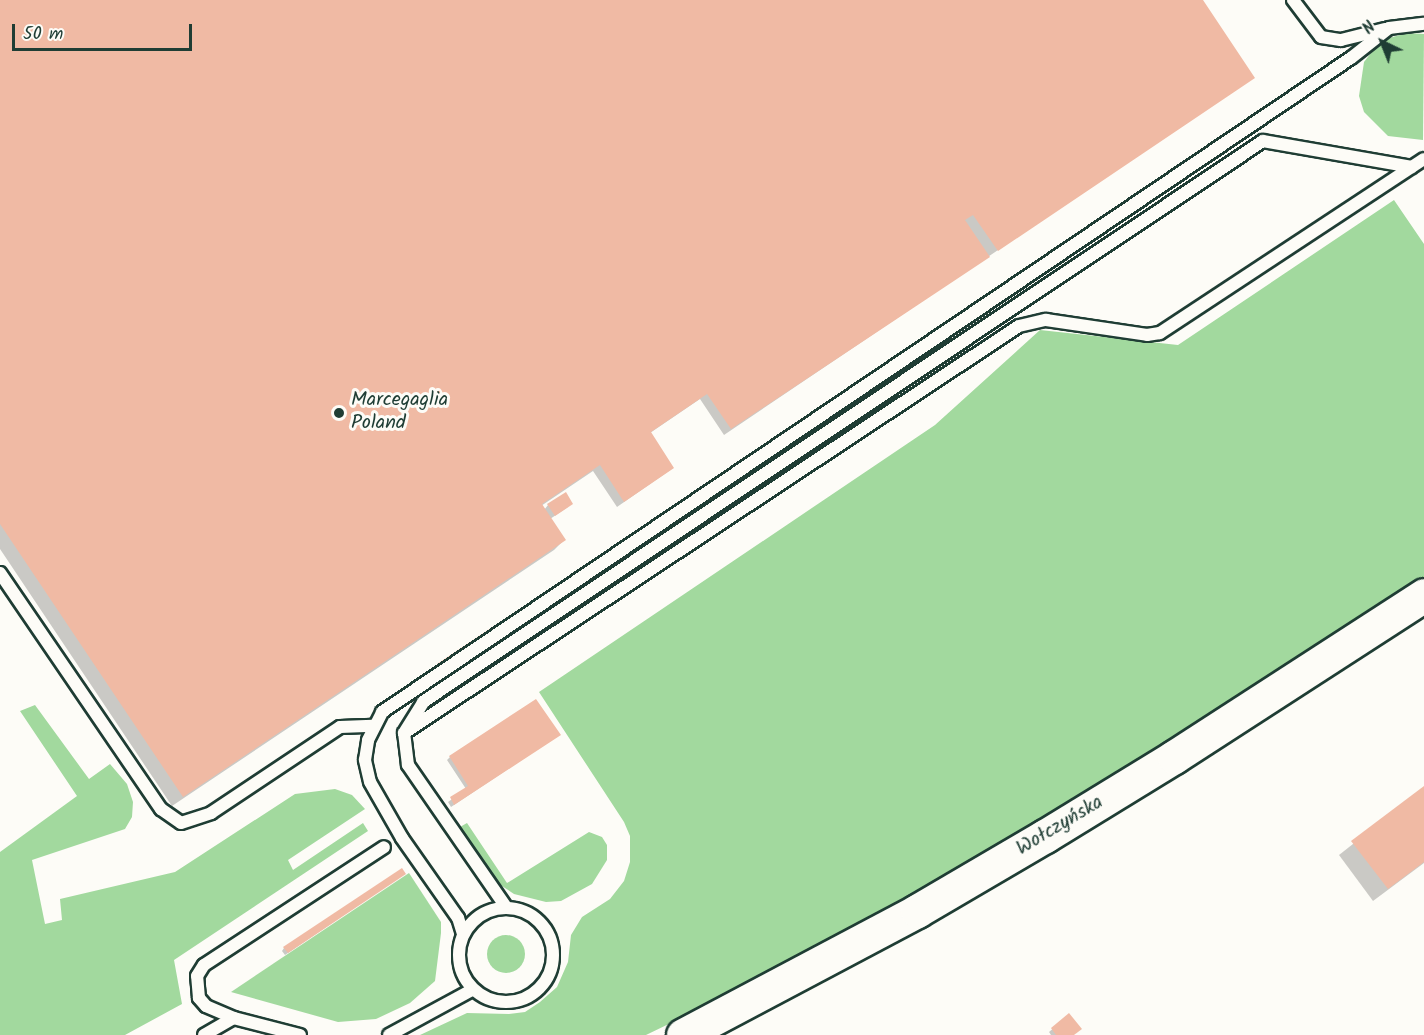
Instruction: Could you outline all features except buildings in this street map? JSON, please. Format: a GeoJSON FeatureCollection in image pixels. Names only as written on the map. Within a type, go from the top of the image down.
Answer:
{"type":"FeatureCollection","features":[{"type":"Feature","properties":{"kind":"main road","name":"Wołczyńska"},"geometry":{"type":"LineString","coordinates":[[683,1035],[916,911],[1045,836],[1174,757],[1424,595]]}},
{"type":"Feature","properties":{"kind":"lane"},"geometry":{"type":"LineString","coordinates":[[1293,0],[1321,37],[1341,40],[1389,28],[1424,24]]}},
{"type":"Feature","properties":{"kind":"lane"},"geometry":{"type":"LineString","coordinates":[[464,934],[481,915],[506,907],[531,914],[545,928],[554,949],[548,978],[539,990],[511,1002],[496,1001],[472,990],[459,961],[464,934],[458,918],[402,838],[370,782],[364,760],[373,726],[382,712],[1351,58],[1389,28]]}},
{"type":"Feature","properties":{"kind":"lane"},"geometry":{"type":"LineString","coordinates":[[506,907],[408,765],[404,734],[423,702],[1263,141],[1412,166]]}},
{"type":"Feature","properties":{"kind":"lane"},"geometry":{"type":"LineString","coordinates":[[404,734],[1019,326],[1046,320],[1147,335],[1160,333],[1424,159]]}},
{"type":"Feature","properties":{"kind":"lane"},"geometry":{"type":"LineString","coordinates":[[0,573],[161,809],[181,823],[211,813],[340,728],[373,726]]}},
{"type":"Feature","properties":{"kind":"lane"},"geometry":{"type":"LineString","coordinates":[[300,1035],[234,1018],[206,1006],[199,998],[195,985],[204,965],[384,847]]}},
{"type":"Feature","properties":{"kind":"lane"},"geometry":{"type":"LineString","coordinates":[[389,1035],[472,990]]}},
{"type":"Feature","properties":{"kind":"lane"},"geometry":{"type":"LineString","coordinates":[[204,1035],[234,1018]]}},
{"type":"Feature","properties":{"kind":"green space"},"geometry":{"type":"Polygon","coordinates":[[[1407,33],[1424,34],[1423,140],[1388,136],[1364,112],[1359,96],[1364,62],[1374,49],[1389,38],[1407,33]]]}},
{"type":"Feature","properties":{"kind":"green space"},"geometry":{"type":"Polygon","coordinates":[[[1394,200],[1424,244],[1424,577],[1164,748],[824,949],[646,1035],[420,1035],[467,1013],[525,1012],[540,1002],[557,987],[568,962],[571,935],[582,917],[610,899],[624,881],[630,862],[630,836],[624,822],[539,692],[935,425],[1040,330],[1178,345],[1394,200]]]}},
{"type":"Feature","properties":{"kind":"green space"},"geometry":{"type":"Polygon","coordinates":[[[35,705],[89,779],[110,764],[127,784],[133,802],[132,817],[125,829],[32,860],[45,924],[62,920],[60,899],[175,872],[295,794],[335,789],[352,795],[365,809],[288,860],[293,870],[363,823],[368,831],[174,960],[182,1004],[125,1035],[0,1035],[0,852],[77,796],[20,711],[35,705]]]}},
{"type":"Feature","properties":{"kind":"green space"},"geometry":{"type":"Polygon","coordinates":[[[467,823],[507,883],[589,832],[602,837],[607,845],[607,860],[592,884],[561,901],[546,902],[514,894],[496,882],[460,827],[467,823]]]}},
{"type":"Feature","properties":{"kind":"green space"},"geometry":{"type":"Polygon","coordinates":[[[409,873],[441,922],[435,981],[410,1003],[376,1019],[338,1022],[231,992],[409,873]]]}},
{"type":"Feature","properties":{"kind":"green space"},"geometry":{"type":"Polygon","coordinates":[[[506,935],[520,940],[525,954],[520,968],[506,973],[492,968],[487,954],[492,940],[506,935]]]}},
{"type":"Feature","properties":{"kind":"place","name":"Marcegaglia Poland"},"geometry":{"type":"Point","coordinates":[339,413]}}]}
